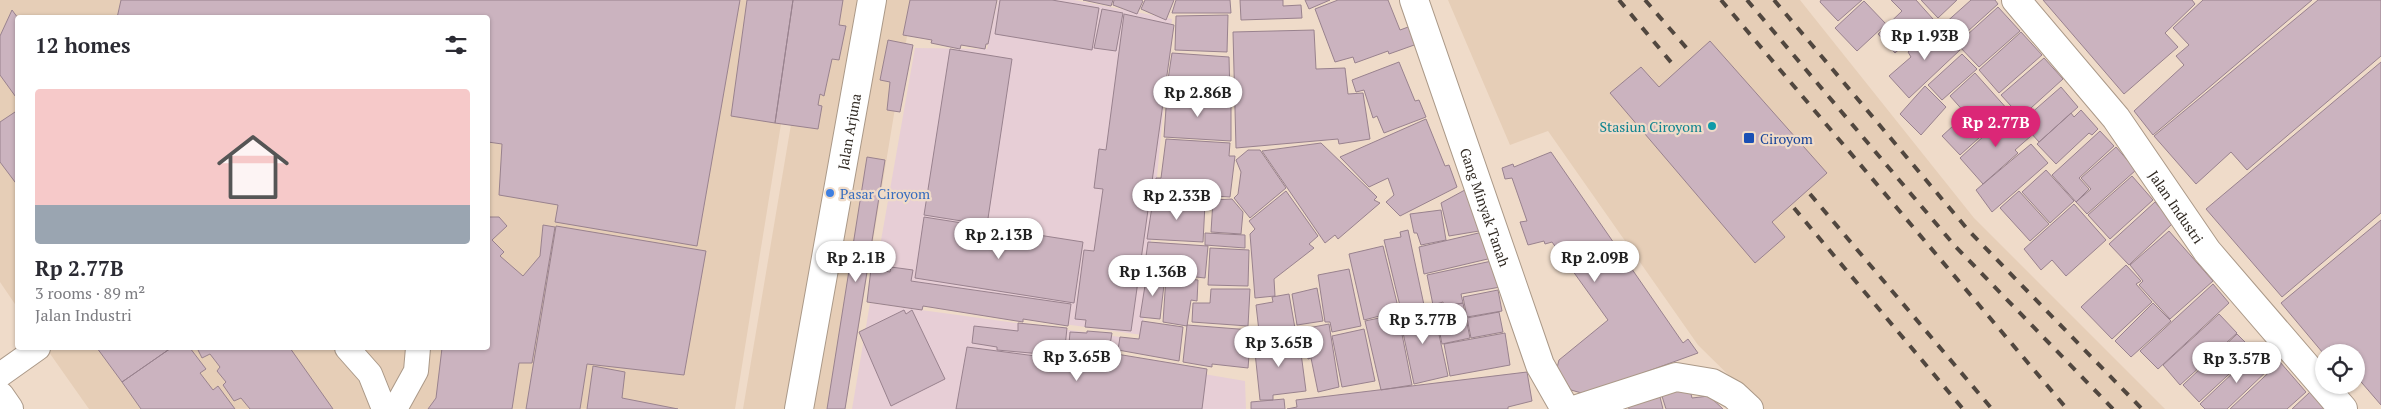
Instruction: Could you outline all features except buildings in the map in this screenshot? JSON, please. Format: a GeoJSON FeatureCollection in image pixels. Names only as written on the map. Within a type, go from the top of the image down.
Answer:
{"type":"FeatureCollection","features":[{"type":"Feature","properties":{"kind":"street","name":"Jalan Arjuna"},"geometry":{"type":"LineString","coordinates":[[799,409],[872,0]]}},
{"type":"Feature","properties":{"kind":"street","name":"Gang Minyak Tanah"},"geometry":{"type":"LineString","coordinates":[[1414,0],[1540,365],[1565,409]]}},
{"type":"Feature","properties":{"kind":"street","name":"Jalan Industri"},"geometry":{"type":"LineString","coordinates":[[2016,0],[2116,118],[2207,251],[2343,409]]}},
{"type":"Feature","properties":{"kind":"street"},"geometry":{"type":"LineString","coordinates":[[1577,409],[1676,377],[1712,383],[1734,395],[1749,409]]}},
{"type":"Feature","properties":{"kind":"street"},"geometry":{"type":"LineString","coordinates":[[0,396],[9,409]]}},
{"type":"Feature","properties":{"kind":"lane"},"geometry":{"type":"LineString","coordinates":[[0,375],[35,350]]}},
{"type":"Feature","properties":{"kind":"lane"},"geometry":{"type":"LineString","coordinates":[[349,350],[370,374],[384,409]]}},
{"type":"Feature","properties":{"kind":"lane"},"geometry":{"type":"LineString","coordinates":[[395,409],[416,371],[418,350]]}},
{"type":"Feature","properties":{"kind":"shaded area"},"geometry":{"type":"Polygon","coordinates":[[[0,0],[801,0],[735,409],[89,409],[47,350],[490,350],[490,15],[15,15],[15,304],[0,282],[0,0]]]}},
{"type":"Feature","properties":{"kind":"shaded area","name":"Pasar Ciroyom"},"geometry":{"type":"Polygon","coordinates":[[[812,0],[913,0],[845,409],[743,409],[812,0]]]}},
{"type":"Feature","properties":{"kind":"shaded area"},"geometry":{"type":"Polygon","coordinates":[[[998,0],[1074,0],[1172,19],[1142,335],[871,297],[915,48],[987,49],[998,0]]]}},
{"type":"Feature","properties":{"kind":"shaded area"},"geometry":{"type":"Polygon","coordinates":[[[1448,0],[1800,0],[1974,218],[2165,409],[1763,409],[1698,345],[1548,131],[1510,145],[1448,0]]]}},
{"type":"Feature","properties":{"kind":"shaded area"},"geometry":{"type":"Polygon","coordinates":[[[870,303],[1120,337],[1121,360],[1245,381],[1246,409],[852,409],[870,303]]]}},
{"type":"Feature","properties":{"kind":"railway"},"geometry":{"type":"LineString","coordinates":[[1619,0],[1675,67]]}},
{"type":"Feature","properties":{"kind":"railway"},"geometry":{"type":"LineString","coordinates":[[1645,0],[1690,52]]}},
{"type":"Feature","properties":{"kind":"railway"},"geometry":{"type":"LineString","coordinates":[[1721,0],[2067,409]]}},
{"type":"Feature","properties":{"kind":"railway"},"geometry":{"type":"LineString","coordinates":[[1747,0],[1955,246],[2113,409]]}},
{"type":"Feature","properties":{"kind":"railway"},"geometry":{"type":"LineString","coordinates":[[1774,0],[1969,231],[2142,409]]}},
{"type":"Feature","properties":{"kind":"railway"},"geometry":{"type":"LineString","coordinates":[[1810,194],[1992,409]]}},
{"type":"Feature","properties":{"kind":"railway"},"geometry":{"type":"LineString","coordinates":[[1794,208],[1963,409]]}},
{"type":"Feature","properties":{"kind":"place","name":"Stasiun Ciroyom"},"geometry":{"type":"Point","coordinates":[1712,126]}},
{"type":"Feature","properties":{"kind":"place","name":"Ciroyom"},"geometry":{"type":"Point","coordinates":[1749,138]}},
{"type":"Feature","properties":{"kind":"place","name":"Pasar Ciroyom"},"geometry":{"type":"Point","coordinates":[830,193]}}]}
